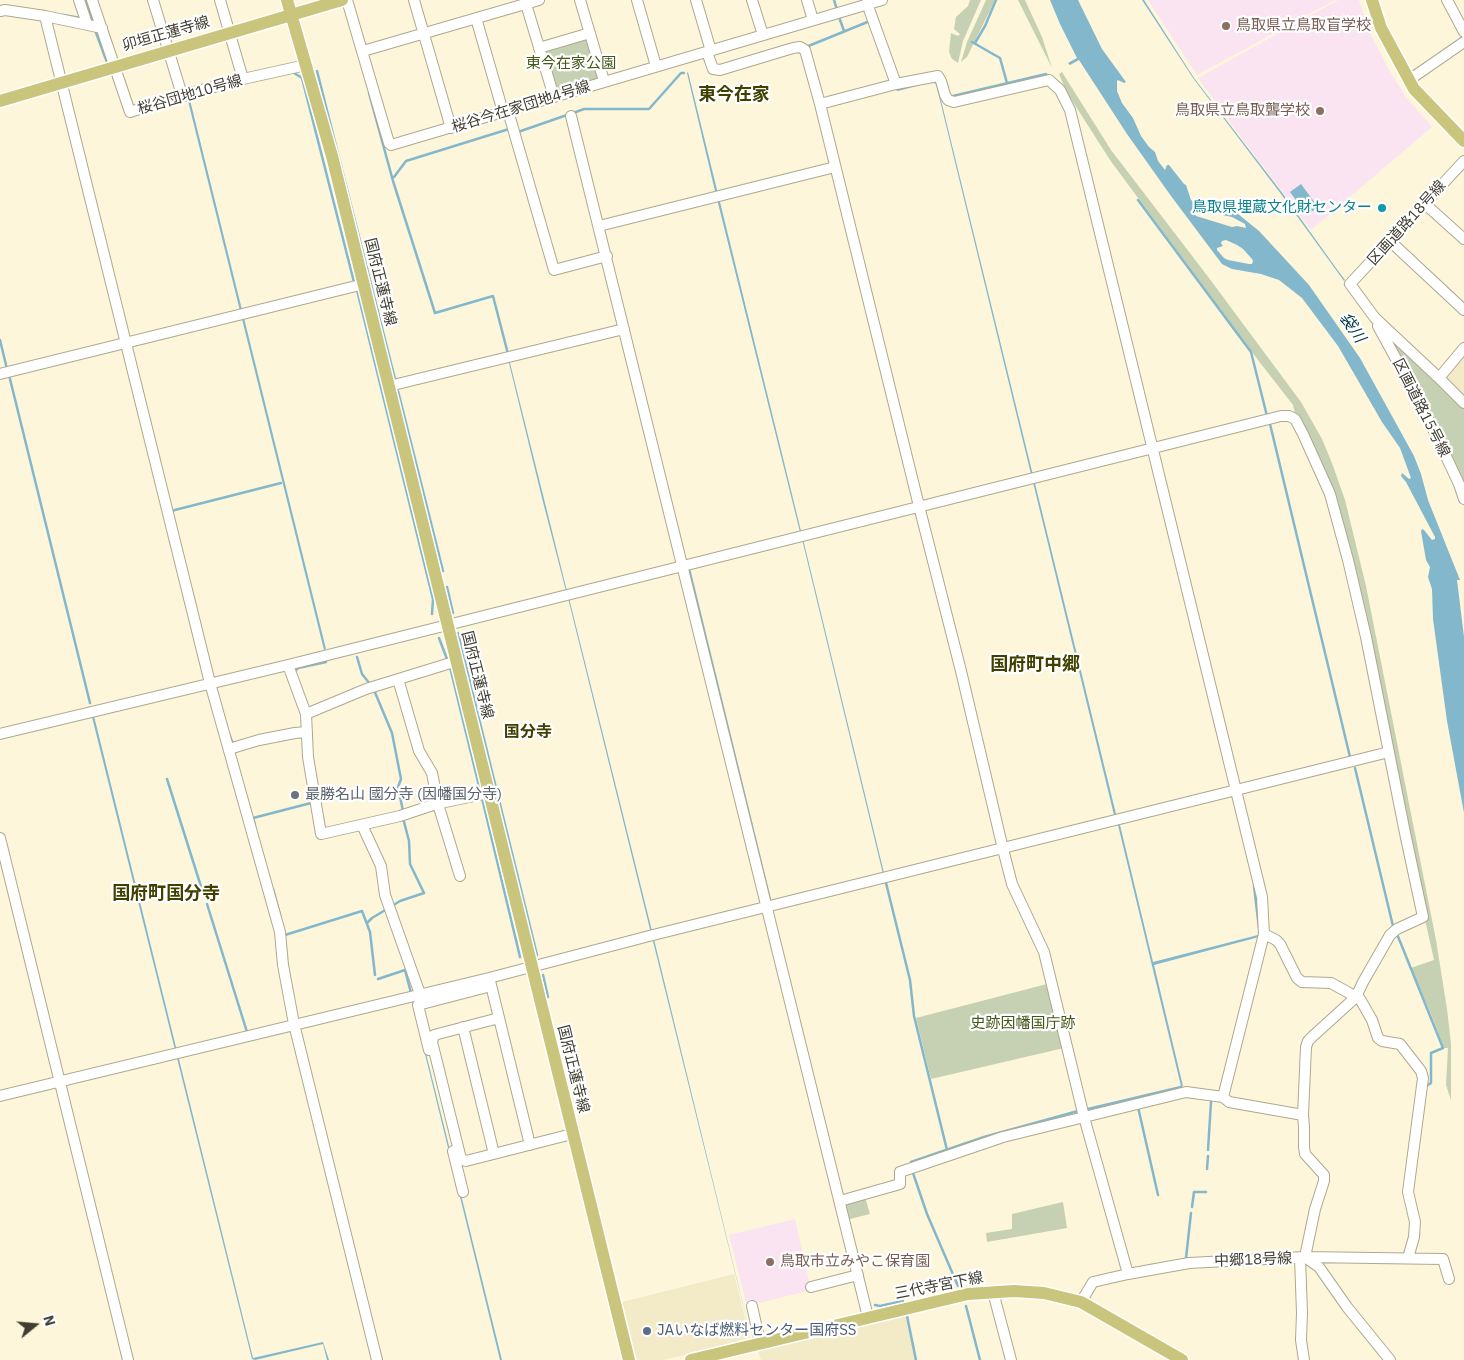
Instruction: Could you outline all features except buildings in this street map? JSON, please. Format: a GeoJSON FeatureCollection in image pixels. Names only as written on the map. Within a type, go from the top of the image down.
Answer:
{"type":"FeatureCollection","features":[{"type":"Feature","properties":{"kind":"main road","name":"国府正蓮寺線"},"geometry":{"type":"LineString","coordinates":[[287,0],[332,156],[629,1360]]}},
{"type":"Feature","properties":{"kind":"main road","name":"卯垣正蓮寺線"},"geometry":{"type":"LineString","coordinates":[[0,100],[342,0]]}},
{"type":"Feature","properties":{"kind":"main road"},"geometry":{"type":"LineString","coordinates":[[1372,0],[1381,28],[1414,90],[1464,141]]}},
{"type":"Feature","properties":{"kind":"main road","name":"三代寺宮下線"},"geometry":{"type":"LineString","coordinates":[[691,1360],[760,1342],[968,1294],[1014,1291],[1044,1294],[1080,1302],[1182,1360]]}},
{"type":"Feature","properties":{"kind":"street"},"geometry":{"type":"LineString","coordinates":[[79,0],[87,24]]}},
{"type":"Feature","properties":{"kind":"street"},"geometry":{"type":"LineString","coordinates":[[153,0],[182,95]]}},
{"type":"Feature","properties":{"kind":"street"},"geometry":{"type":"LineString","coordinates":[[220,0],[243,79]]}},
{"type":"Feature","properties":{"kind":"street","name":"桜谷今在家団地4号線"},"geometry":{"type":"LineString","coordinates":[[347,0],[391,145],[813,20],[865,2],[882,0]]}},
{"type":"Feature","properties":{"kind":"street"},"geometry":{"type":"LineString","coordinates":[[414,0],[451,128]]}},
{"type":"Feature","properties":{"kind":"street"},"geometry":{"type":"LineString","coordinates":[[363,51],[539,0]]}},
{"type":"Feature","properties":{"kind":"street"},"geometry":{"type":"LineString","coordinates":[[580,0],[604,81]]}},
{"type":"Feature","properties":{"kind":"street"},"geometry":{"type":"LineString","coordinates":[[637,0],[656,66]]}},
{"type":"Feature","properties":{"kind":"street"},"geometry":{"type":"LineString","coordinates":[[696,0],[712,69],[720,70],[800,47],[805,50],[961,671],[1012,884],[1044,952],[1084,1117],[1128,1274]]}},
{"type":"Feature","properties":{"kind":"street"},"geometry":{"type":"LineString","coordinates":[[752,0],[763,35]]}},
{"type":"Feature","properties":{"kind":"street"},"geometry":{"type":"LineString","coordinates":[[807,0],[813,20]]}},
{"type":"Feature","properties":{"kind":"street"},"geometry":{"type":"LineString","coordinates":[[1447,0],[1464,32]]}},
{"type":"Feature","properties":{"kind":"street","name":"桜谷団地10号線"},"geometry":{"type":"LineString","coordinates":[[95,1],[130,112],[182,95],[306,65]]}},
{"type":"Feature","properties":{"kind":"street"},"geometry":{"type":"LineString","coordinates":[[865,2],[896,84]]}},
{"type":"Feature","properties":{"kind":"street"},"geometry":{"type":"LineString","coordinates":[[526,4],[554,97]]}},
{"type":"Feature","properties":{"kind":"street"},"geometry":{"type":"LineString","coordinates":[[0,11],[5,10],[45,16],[102,28]]}},
{"type":"Feature","properties":{"kind":"street"},"geometry":{"type":"LineString","coordinates":[[45,16],[210,683],[280,932],[283,965],[294,1024],[377,1360]]}},
{"type":"Feature","properties":{"kind":"street"},"geometry":{"type":"LineString","coordinates":[[476,18],[554,270],[607,256]]}},
{"type":"Feature","properties":{"kind":"street"},"geometry":{"type":"LineString","coordinates":[[539,48],[590,33]]}},
{"type":"Feature","properties":{"kind":"street"},"geometry":{"type":"LineString","coordinates":[[1409,80],[1464,42]]}},
{"type":"Feature","properties":{"kind":"street"},"geometry":{"type":"LineString","coordinates":[[820,104],[896,84],[938,76],[948,100],[954,102],[1049,80],[1060,90],[1070,110],[1262,897],[1264,934],[1223,1097]]}},
{"type":"Feature","properties":{"kind":"street"},"geometry":{"type":"LineString","coordinates":[[571,116],[684,566],[868,1317]]}},
{"type":"Feature","properties":{"kind":"street","name":"区画道路18号線"},"geometry":{"type":"LineString","coordinates":[[1375,318],[1350,284],[1391,242],[1424,203],[1464,161]]}},
{"type":"Feature","properties":{"kind":"street"},"geometry":{"type":"LineString","coordinates":[[599,226],[835,167]]}},
{"type":"Feature","properties":{"kind":"street"},"geometry":{"type":"LineString","coordinates":[[1424,203],[1464,239]]}},
{"type":"Feature","properties":{"kind":"street"},"geometry":{"type":"LineString","coordinates":[[1391,242],[1464,310]]}},
{"type":"Feature","properties":{"kind":"street"},"geometry":{"type":"LineString","coordinates":[[0,374],[364,284]]}},
{"type":"Feature","properties":{"kind":"street"},"geometry":{"type":"LineString","coordinates":[[1375,318],[1464,403]]}},
{"type":"Feature","properties":{"kind":"street","name":"区画道路15号線"},"geometry":{"type":"LineString","coordinates":[[1375,318],[1424,410],[1459,484],[1464,499]]}},
{"type":"Feature","properties":{"kind":"street"},"geometry":{"type":"LineString","coordinates":[[388,386],[624,329]]}},
{"type":"Feature","properties":{"kind":"street"},"geometry":{"type":"LineString","coordinates":[[1439,378],[1464,348]]}},
{"type":"Feature","properties":{"kind":"street"},"geometry":{"type":"LineString","coordinates":[[0,734],[288,665],[1152,448],[1281,416],[1289,416],[1295,420],[1330,494],[1348,560],[1366,638],[1423,917],[1397,929],[1390,935],[1356,997],[1308,1041],[1306,1047],[1303,1115],[1305,1154],[1324,1176],[1303,1258],[1301,1340],[1304,1360]]}},
{"type":"Feature","properties":{"kind":"street"},"geometry":{"type":"LineString","coordinates":[[306,714],[366,689],[457,660]]}},
{"type":"Feature","properties":{"kind":"street"},"geometry":{"type":"LineString","coordinates":[[288,665],[306,714],[308,757],[321,834],[488,793]]}},
{"type":"Feature","properties":{"kind":"street"},"geometry":{"type":"LineString","coordinates":[[398,679],[420,751],[432,773],[438,804],[460,876]]}},
{"type":"Feature","properties":{"kind":"street"},"geometry":{"type":"LineString","coordinates":[[229,749],[259,740],[307,732]]}},
{"type":"Feature","properties":{"kind":"street"},"geometry":{"type":"LineString","coordinates":[[463,1192],[418,1005],[531,967],[1389,752]]}},
{"type":"Feature","properties":{"kind":"street"},"geometry":{"type":"LineString","coordinates":[[362,825],[381,866],[385,895],[420,994]]}},
{"type":"Feature","properties":{"kind":"street"},"geometry":{"type":"LineString","coordinates":[[0,838],[128,1360]]}},
{"type":"Feature","properties":{"kind":"street"},"geometry":{"type":"LineString","coordinates":[[1264,934],[1280,944],[1302,982],[1332,983],[1351,996],[1356,997],[1372,1020],[1378,1038],[1382,1041],[1400,1044],[1416,1063],[1423,1078],[1408,1192],[1415,1222],[1414,1237],[1408,1258]]}},
{"type":"Feature","properties":{"kind":"street"},"geometry":{"type":"LineString","coordinates":[[0,1096],[420,994],[490,982]]}},
{"type":"Feature","properties":{"kind":"street"},"geometry":{"type":"LineString","coordinates":[[490,982],[530,1145]]}},
{"type":"Feature","properties":{"kind":"street"},"geometry":{"type":"LineString","coordinates":[[499,1018],[434,1035],[432,1042],[461,1159],[466,1161],[572,1134]]}},
{"type":"Feature","properties":{"kind":"street"},"geometry":{"type":"LineString","coordinates":[[463,1027],[494,1154]]}},
{"type":"Feature","properties":{"kind":"street"},"geometry":{"type":"LineString","coordinates":[[840,1201],[900,1184],[900,1172],[1003,1137],[1186,1092],[1223,1097],[1229,1102],[1303,1115]]}},
{"type":"Feature","properties":{"kind":"street"},"geometry":{"type":"LineString","coordinates":[[1303,1258],[1443,1259],[1449,1279]]}},
{"type":"Feature","properties":{"kind":"street","name":"中郷18号線"},"geometry":{"type":"LineString","coordinates":[[1080,1302],[1093,1282],[1128,1274],[1189,1263],[1303,1258],[1319,1267],[1347,1307],[1390,1360]]}},
{"type":"Feature","properties":{"kind":"street"},"geometry":{"type":"LineString","coordinates":[[811,1287],[858,1275]]}},
{"type":"Feature","properties":{"kind":"street"},"geometry":{"type":"LineString","coordinates":[[993,1292],[1011,1360]]}},
{"type":"Feature","properties":{"kind":"street"},"geometry":{"type":"LineString","coordinates":[[752,1306],[760,1342]]}},
{"type":"Feature","properties":{"kind":"shaded area","name":"鳥取県立鳥取盲学校"},"geometry":{"type":"Polygon","coordinates":[[[1148,0],[1335,0],[1197,75],[1148,0]]]}},
{"type":"Feature","properties":{"kind":"shaded area","name":"鳥取県立鳥取聾学校"},"geometry":{"type":"Polygon","coordinates":[[[1338,0],[1359,0],[1370,33],[1389,70],[1405,96],[1432,127],[1311,230],[1198,78],[1338,0]]]}},
{"type":"Feature","properties":{"kind":"shaded area"},"geometry":{"type":"Polygon","coordinates":[[[1464,354],[1464,400],[1442,379],[1464,354]]]}},
{"type":"Feature","properties":{"kind":"shaded area","name":"鳥取市立みやこ保育園"},"geometry":{"type":"Polygon","coordinates":[[[795,1219],[811,1290],[747,1306],[729,1235],[795,1219]]]}},
{"type":"Feature","properties":{"kind":"shaded area"},"geometry":{"type":"Polygon","coordinates":[[[734,1274],[750,1338],[664,1360],[638,1360],[636,1358],[622,1302],[734,1274]]]}},
{"type":"Feature","properties":{"kind":"shaded area"},"geometry":{"type":"Polygon","coordinates":[[[907,1315],[917,1360],[761,1360],[758,1351],[907,1315]]]}},
{"type":"Feature","properties":{"kind":"green space"},"geometry":{"type":"Polygon","coordinates":[[[970,0],[981,0],[963,41],[958,63],[952,59],[949,52],[951,33],[958,36],[960,34],[954,29],[956,17],[968,6],[970,0]]]}},
{"type":"Feature","properties":{"kind":"green space"},"geometry":{"type":"Polygon","coordinates":[[[986,0],[995,0],[967,57],[961,62],[967,42],[986,0]]]}},
{"type":"Feature","properties":{"kind":"green space"},"geometry":{"type":"Polygon","coordinates":[[[1018,0],[1025,0],[1042,37],[1052,68],[1018,0]]]}},
{"type":"Feature","properties":{"kind":"green space","name":"東今在家公園"},"geometry":{"type":"Polygon","coordinates":[[[587,36],[599,78],[597,81],[556,91],[543,50],[587,36]]]}},
{"type":"Feature","properties":{"kind":"green space"},"geometry":{"type":"Polygon","coordinates":[[[1062,72],[1111,150],[1301,402],[1322,439],[1332,463],[1345,500],[1366,586],[1436,940],[1451,1044],[1451,1100],[1446,1085],[1448,1048],[1444,1048],[1411,968],[1434,960],[1406,834],[1349,554],[1296,418],[1293,405],[1110,160],[1066,91],[1059,74],[1062,72]]]}},
{"type":"Feature","properties":{"kind":"green space"},"geometry":{"type":"Polygon","coordinates":[[[1392,339],[1464,405],[1464,494],[1389,340],[1392,339]]]}},
{"type":"Feature","properties":{"kind":"green space","name":"史跡因幡国庁跡"},"geometry":{"type":"Polygon","coordinates":[[[1047,984],[1064,1048],[931,1079],[916,1018],[1047,984]]]}},
{"type":"Feature","properties":{"kind":"green space"},"geometry":{"type":"Polygon","coordinates":[[[865,1197],[870,1214],[846,1220],[845,1202],[865,1197]]]}},
{"type":"Feature","properties":{"kind":"green space"},"geometry":{"type":"Polygon","coordinates":[[[1063,1202],[1067,1228],[987,1242],[986,1233],[1012,1229],[1012,1214],[1063,1202]]]}},
{"type":"Feature","properties":{"kind":"water"},"geometry":{"type":"Polygon","coordinates":[[[862,0],[866,0],[896,89],[932,80],[937,84],[1116,814],[1114,815],[936,84],[932,82],[898,91],[893,89],[862,0]]]}},
{"type":"Feature","properties":{"kind":"water"},"geometry":{"type":"Polygon","coordinates":[[[1050,0],[1078,0],[1102,49],[1126,82],[1117,81],[1117,91],[1141,136],[1155,152],[1158,161],[1165,170],[1167,165],[1169,165],[1186,185],[1191,200],[1194,202],[1210,200],[1221,204],[1238,214],[1259,231],[1309,285],[1360,358],[1414,456],[1428,500],[1460,580],[1457,580],[1464,637],[1464,813],[1447,721],[1433,619],[1432,589],[1428,577],[1430,567],[1426,560],[1422,529],[1432,540],[1435,537],[1401,476],[1402,473],[1409,479],[1411,478],[1400,448],[1382,422],[1338,346],[1302,298],[1279,280],[1261,274],[1232,269],[1222,264],[1127,134],[1079,60],[1070,65],[1068,63],[1077,58],[1050,0]],[[1201,204],[1193,207],[1192,211],[1196,216],[1232,227],[1246,228],[1245,224],[1232,217],[1218,214],[1220,210],[1201,204]],[[1226,240],[1221,243],[1223,246],[1217,248],[1224,258],[1252,264],[1252,259],[1243,249],[1226,240]]]}},
{"type":"Feature","properties":{"kind":"water"},"geometry":{"type":"Polygon","coordinates":[[[1142,0],[1144,0],[1194,78],[1283,194],[1344,281],[1193,78],[1142,0]]]}},
{"type":"Feature","properties":{"kind":"water"},"geometry":{"type":"Polygon","coordinates":[[[688,72],[801,531],[800,532],[715,191],[688,72]]]}},
{"type":"Feature","properties":{"kind":"water"},"geometry":{"type":"Polygon","coordinates":[[[246,82],[246,84],[190,100],[326,649],[324,650],[188,101],[137,113],[246,82]]]}},
{"type":"Feature","properties":{"kind":"water"},"geometry":{"type":"Polygon","coordinates":[[[1301,184],[1318,207],[1307,215],[1290,192],[1301,184]]]}},
{"type":"Feature","properties":{"kind":"water"},"geometry":{"type":"Polygon","coordinates":[[[509,359],[567,591],[542,498],[509,359]]]}},
{"type":"Feature","properties":{"kind":"water"},"geometry":{"type":"Polygon","coordinates":[[[802,539],[884,873],[883,874],[802,539]]]}},
{"type":"Feature","properties":{"kind":"water"},"geometry":{"type":"Polygon","coordinates":[[[568,598],[651,927],[751,1337],[568,598]]]}},
{"type":"Feature","properties":{"kind":"water"},"geometry":{"type":"Polygon","coordinates":[[[94,716],[253,1358],[323,1342],[329,1360],[327,1360],[323,1344],[255,1360],[252,1359],[92,717],[94,716]]]}},
{"type":"Feature","properties":{"kind":"water"},"geometry":{"type":"Polygon","coordinates":[[[1118,825],[1120,825],[1153,962],[1258,935],[1259,937],[1154,965],[1183,1086],[1181,1086],[1118,825]]]}},
{"type":"Feature","properties":{"kind":"water"},"geometry":{"type":"Polygon","coordinates":[[[481,984],[414,1005],[502,1360],[500,1360],[412,1001],[481,984]]]}},
{"type":"Feature","properties":{"kind":"waterway"},"geometry":{"type":"LineString","coordinates":[[86,0],[94,24]]}},
{"type":"Feature","properties":{"kind":"waterway"},"geometry":{"type":"LineString","coordinates":[[834,0],[837,10]]}},
{"type":"Feature","properties":{"kind":"waterway"},"geometry":{"type":"LineString","coordinates":[[975,43],[985,26],[996,0]]}},
{"type":"Feature","properties":{"kind":"waterway"},"geometry":{"type":"LineString","coordinates":[[63,15],[81,18]]}},
{"type":"Feature","properties":{"kind":"waterway"},"geometry":{"type":"LineString","coordinates":[[839,17],[844,31]]}},
{"type":"Feature","properties":{"kind":"waterway"},"geometry":{"type":"LineString","coordinates":[[806,47],[870,21]]}},
{"type":"Feature","properties":{"kind":"waterway"},"geometry":{"type":"LineString","coordinates":[[95,30],[108,65]]}},
{"type":"Feature","properties":{"kind":"waterway"},"geometry":{"type":"LineString","coordinates":[[972,42],[1000,58],[1007,83]]}},
{"type":"Feature","properties":{"kind":"waterway"},"geometry":{"type":"LineString","coordinates":[[317,71],[395,379]]}},
{"type":"Feature","properties":{"kind":"waterway"},"geometry":{"type":"LineString","coordinates":[[294,73],[302,78],[354,282]]}},
{"type":"Feature","properties":{"kind":"waterway"},"geometry":{"type":"LineString","coordinates":[[573,113],[584,109],[649,109],[681,73],[684,73]]}},
{"type":"Feature","properties":{"kind":"waterway"},"geometry":{"type":"LineString","coordinates":[[953,96],[1046,74]]}},
{"type":"Feature","properties":{"kind":"waterway"},"geometry":{"type":"LineString","coordinates":[[369,93],[393,181],[435,313],[493,296],[508,354]]}},
{"type":"Feature","properties":{"kind":"waterway"},"geometry":{"type":"LineString","coordinates":[[518,132],[567,115]]}},
{"type":"Feature","properties":{"kind":"waterway"},"geometry":{"type":"LineString","coordinates":[[394,177],[406,161],[509,129]]}},
{"type":"Feature","properties":{"kind":"waterway"},"geometry":{"type":"LineString","coordinates":[[1138,200],[1251,352],[1267,416]]}},
{"type":"Feature","properties":{"kind":"waterway"},"geometry":{"type":"LineString","coordinates":[[357,290],[433,599],[432,614]]}},
{"type":"Feature","properties":{"kind":"waterway"},"geometry":{"type":"LineString","coordinates":[[0,340],[7,369]]}},
{"type":"Feature","properties":{"kind":"waterway"},"geometry":{"type":"LineString","coordinates":[[9,375],[90,703]]}},
{"type":"Feature","properties":{"kind":"waterway"},"geometry":{"type":"LineString","coordinates":[[398,391],[443,571]]}},
{"type":"Feature","properties":{"kind":"waterway"},"geometry":{"type":"LineString","coordinates":[[1270,424],[1350,757]]}},
{"type":"Feature","properties":{"kind":"waterway"},"geometry":{"type":"LineString","coordinates":[[171,511],[281,483]]}},
{"type":"Feature","properties":{"kind":"waterway"},"geometry":{"type":"LineString","coordinates":[[689,569],[770,900]]}},
{"type":"Feature","properties":{"kind":"waterway"},"geometry":{"type":"LineString","coordinates":[[447,587],[453,613]]}},
{"type":"Feature","properties":{"kind":"waterway"},"geometry":{"type":"LineString","coordinates":[[458,633],[537,955]]}},
{"type":"Feature","properties":{"kind":"waterway"},"geometry":{"type":"LineString","coordinates":[[439,638],[447,659]]}},
{"type":"Feature","properties":{"kind":"waterway"},"geometry":{"type":"LineString","coordinates":[[357,657],[362,674],[370,684]]}},
{"type":"Feature","properties":{"kind":"waterway"},"geometry":{"type":"LineString","coordinates":[[295,671],[298,668],[326,662]]}},
{"type":"Feature","properties":{"kind":"waterway"},"geometry":{"type":"LineString","coordinates":[[450,667],[480,790]]}},
{"type":"Feature","properties":{"kind":"waterway"},"geometry":{"type":"LineString","coordinates":[[374,690],[392,733],[401,779],[398,787],[403,811]]}},
{"type":"Feature","properties":{"kind":"waterway"},"geometry":{"type":"LineString","coordinates":[[229,734],[233,744]]}},
{"type":"Feature","properties":{"kind":"waterway"},"geometry":{"type":"LineString","coordinates":[[1355,768],[1393,926]]}},
{"type":"Feature","properties":{"kind":"waterway"},"geometry":{"type":"LineString","coordinates":[[167,779],[204,896]]}},
{"type":"Feature","properties":{"kind":"waterway"},"geometry":{"type":"LineString","coordinates":[[482,798],[520,957]]}},
{"type":"Feature","properties":{"kind":"waterway"},"geometry":{"type":"LineString","coordinates":[[255,825],[253,818],[311,803]]}},
{"type":"Feature","properties":{"kind":"waterway"},"geometry":{"type":"LineString","coordinates":[[392,906],[400,901],[424,893],[410,864],[409,841],[403,818]]}},
{"type":"Feature","properties":{"kind":"waterway"},"geometry":{"type":"LineString","coordinates":[[886,883],[910,980],[914,1016],[947,1150]]}},
{"type":"Feature","properties":{"kind":"waterway"},"geometry":{"type":"LineString","coordinates":[[1254,886],[1259,928]]}},
{"type":"Feature","properties":{"kind":"waterway"},"geometry":{"type":"LineString","coordinates":[[273,889],[280,915]]}},
{"type":"Feature","properties":{"kind":"waterway"},"geometry":{"type":"LineString","coordinates":[[207,904],[247,1032]]}},
{"type":"Feature","properties":{"kind":"waterway"},"geometry":{"type":"LineString","coordinates":[[367,923],[387,909]]}},
{"type":"Feature","properties":{"kind":"waterway"},"geometry":{"type":"LineString","coordinates":[[285,935],[362,911],[370,932],[375,975]]}},
{"type":"Feature","properties":{"kind":"waterway"},"geometry":{"type":"LineString","coordinates":[[1397,934],[1443,1048],[1431,1053],[1431,1083],[1425,1087]]}},
{"type":"Feature","properties":{"kind":"waterway"},"geometry":{"type":"LineString","coordinates":[[378,979],[405,970],[411,993]]}},
{"type":"Feature","properties":{"kind":"waterway"},"geometry":{"type":"LineString","coordinates":[[543,975],[548,997]]}},
{"type":"Feature","properties":{"kind":"waterway"},"geometry":{"type":"LineString","coordinates":[[1088,1109],[1181,1087]]}},
{"type":"Feature","properties":{"kind":"waterway"},"geometry":{"type":"LineString","coordinates":[[1208,1150],[1211,1102]]}},
{"type":"Feature","properties":{"kind":"waterway"},"geometry":{"type":"LineString","coordinates":[[1138,1107],[1158,1195]]}},
{"type":"Feature","properties":{"kind":"waterway"},"geometry":{"type":"LineString","coordinates":[[911,1162],[984,1137],[1078,1111]]}},
{"type":"Feature","properties":{"kind":"waterway"},"geometry":{"type":"LineString","coordinates":[[1207,1169],[1208,1156]]}},
{"type":"Feature","properties":{"kind":"waterway"},"geometry":{"type":"LineString","coordinates":[[913,1173],[927,1214],[958,1286]]}},
{"type":"Feature","properties":{"kind":"waterway"},"geometry":{"type":"LineString","coordinates":[[1192,1207],[1194,1192],[1206,1192]]}},
{"type":"Feature","properties":{"kind":"waterway"},"geometry":{"type":"LineString","coordinates":[[1186,1258],[1191,1213]]}},
{"type":"Feature","properties":{"kind":"waterway"},"geometry":{"type":"LineString","coordinates":[[875,1305],[880,1306],[903,1301]]}},
{"type":"Feature","properties":{"kind":"waterway"},"geometry":{"type":"LineString","coordinates":[[966,1306],[980,1360]]}},
{"type":"Feature","properties":{"kind":"waterway"},"geometry":{"type":"LineString","coordinates":[[907,1316],[916,1360]]}},
{"type":"Feature","properties":{"kind":"place","name":"鳥取県立鳥取盲学校"},"geometry":{"type":"Point","coordinates":[1226,26]}},
{"type":"Feature","properties":{"kind":"place","name":"鳥取県立鳥取聾学校"},"geometry":{"type":"Point","coordinates":[1320,111]}},
{"type":"Feature","properties":{"kind":"place","name":"鳥取県埋蔵文化財センター"},"geometry":{"type":"Point","coordinates":[1382,208]}},
{"type":"Feature","properties":{"kind":"place","name":"最勝名山 國分寺 (因幡国分寺)"},"geometry":{"type":"Point","coordinates":[295,795]}},
{"type":"Feature","properties":{"kind":"place","name":"鳥取市立みやこ保育園"},"geometry":{"type":"Point","coordinates":[770,1262]}},
{"type":"Feature","properties":{"kind":"place","name":"JAいなば燃料センター国府SS"},"geometry":{"type":"Point","coordinates":[647,1331]}},
{"type":"Feature","properties":{"kind":"district","name":"東今在家"},"geometry":{"type":"Point","coordinates":[734,95]}},
{"type":"Feature","properties":{"kind":"district","name":"国府町中郷"},"geometry":{"type":"Point","coordinates":[1035,665]}},
{"type":"Feature","properties":{"kind":"district","name":"国分寺"},"geometry":{"type":"Point","coordinates":[528,732]}},
{"type":"Feature","properties":{"kind":"district","name":"国府町国分寺"},"geometry":{"type":"Point","coordinates":[166,894]}},
{"type":"Feature","properties":{"kind":"water label","name":"袋川"},"geometry":{"type":"Point","coordinates":[1352,328]}}]}
